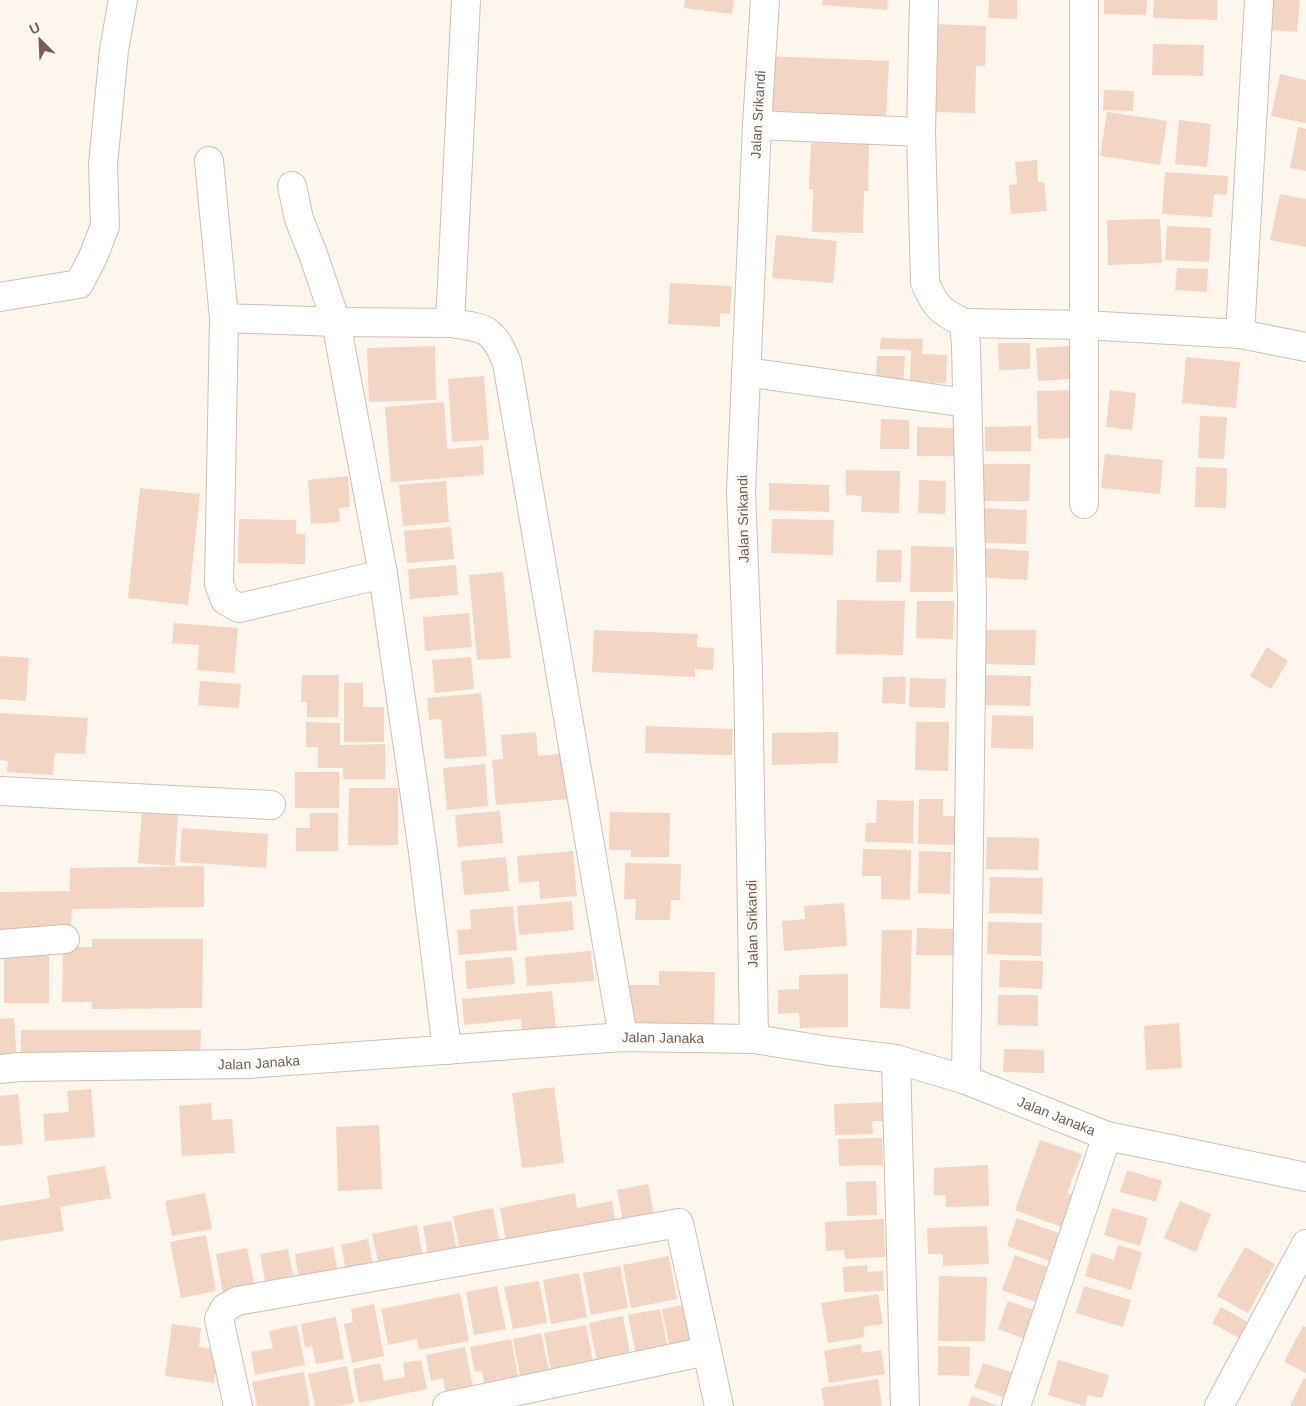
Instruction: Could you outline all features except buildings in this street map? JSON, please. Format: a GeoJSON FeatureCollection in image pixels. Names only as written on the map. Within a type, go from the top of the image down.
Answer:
{"type":"FeatureCollection","features":[{"type":"Feature","properties":{"kind":"street"},"geometry":{"type":"LineString","coordinates":[[0,297],[79,284],[93,258],[105,226],[104,165],[114,50],[123,0]]}},
{"type":"Feature","properties":{"kind":"street"},"geometry":{"type":"LineString","coordinates":[[450,323],[466,0]]}},
{"type":"Feature","properties":{"kind":"street","name":"Jalan Srikandi"},"geometry":{"type":"LineString","coordinates":[[754,1039],[748,670],[741,491],[756,125],[765,0]]}},
{"type":"Feature","properties":{"kind":"street"},"geometry":{"type":"LineString","coordinates":[[924,0],[921,132],[925,282],[931,298],[943,313],[964,323],[1084,325],[1240,334],[1306,347]]}},
{"type":"Feature","properties":{"kind":"street"},"geometry":{"type":"LineString","coordinates":[[1084,0],[1084,504]]}},
{"type":"Feature","properties":{"kind":"street"},"geometry":{"type":"LineString","coordinates":[[1240,334],[1259,0]]}},
{"type":"Feature","properties":{"kind":"street"},"geometry":{"type":"LineString","coordinates":[[756,125],[921,132]]}},
{"type":"Feature","properties":{"kind":"street"},"geometry":{"type":"LineString","coordinates":[[209,161],[224,318],[219,584],[225,600],[238,608],[383,574]]}},
{"type":"Feature","properties":{"kind":"street"},"geometry":{"type":"LineString","coordinates":[[292,186],[299,219],[336,322],[383,574],[423,852],[446,1050]]}},
{"type":"Feature","properties":{"kind":"street"},"geometry":{"type":"LineString","coordinates":[[224,318],[336,322],[450,323],[478,327],[490,333],[499,343],[507,363],[623,1037]]}},
{"type":"Feature","properties":{"kind":"street"},"geometry":{"type":"LineString","coordinates":[[964,323],[968,403],[972,599],[966,1080]]}},
{"type":"Feature","properties":{"kind":"street"},"geometry":{"type":"LineString","coordinates":[[746,372],[968,403]]}},
{"type":"Feature","properties":{"kind":"street"},"geometry":{"type":"LineString","coordinates":[[0,791],[271,805]]}},
{"type":"Feature","properties":{"kind":"street"},"geometry":{"type":"LineString","coordinates":[[0,944],[65,939]]}},
{"type":"Feature","properties":{"kind":"street","name":"Jalan Janaka"},"geometry":{"type":"LineString","coordinates":[[0,1069],[19,1066],[247,1064],[623,1037],[754,1039],[896,1059],[966,1080],[1107,1136],[1306,1178]]}},
{"type":"Feature","properties":{"kind":"street"},"geometry":{"type":"LineString","coordinates":[[896,1059],[905,1406]]}},
{"type":"Feature","properties":{"kind":"street"},"geometry":{"type":"LineString","coordinates":[[1016,1406],[1107,1136]]}},
{"type":"Feature","properties":{"kind":"street"},"geometry":{"type":"LineString","coordinates":[[238,1406],[219,1319],[225,1308],[237,1301],[679,1223],[719,1406]]}},
{"type":"Feature","properties":{"kind":"street"},"geometry":{"type":"LineString","coordinates":[[1220,1406],[1306,1244]]}},
{"type":"Feature","properties":{"kind":"street"},"geometry":{"type":"LineString","coordinates":[[447,1406],[707,1351]]}}]}
